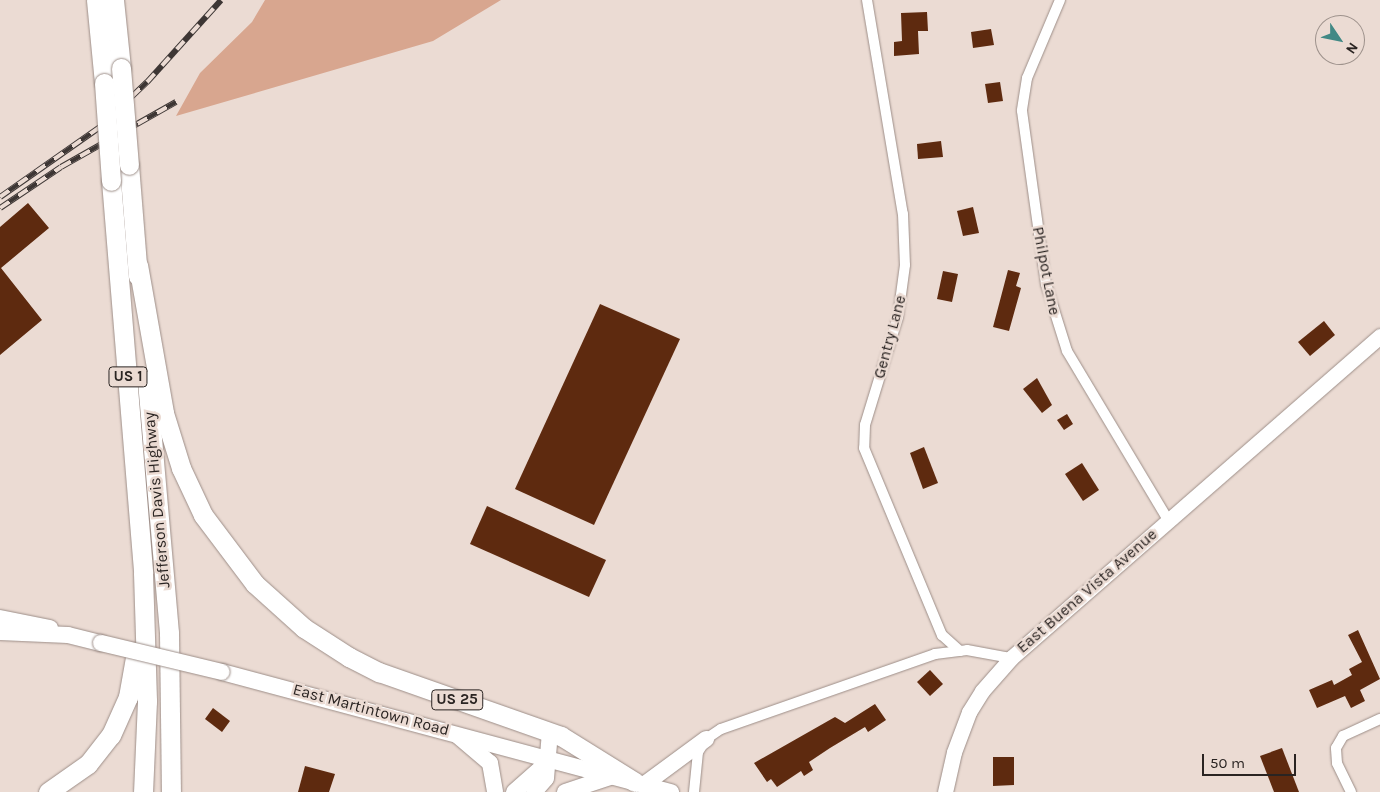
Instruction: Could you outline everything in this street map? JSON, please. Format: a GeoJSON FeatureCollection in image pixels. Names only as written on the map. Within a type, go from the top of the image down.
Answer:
{"type":"FeatureCollection","features":[{"type":"Feature","properties":{"kind":"highway","name":"Jefferson Davis Highway"},"geometry":{"type":"LineString","coordinates":[[96,0],[143,576],[147,701],[143,792]]}},
{"type":"Feature","properties":{"kind":"highway","name":"Jefferson Davis Highway"},"geometry":{"type":"LineString","coordinates":[[114,0],[169,633],[171,792]]}},
{"type":"Feature","properties":{"kind":"highway","name":"US 25"},"geometry":{"type":"LineString","coordinates":[[138,265],[164,413],[181,468],[203,515],[255,584],[290,618],[349,657],[379,672],[550,732],[640,783]]}},
{"type":"Feature","properties":{"kind":"highway"},"geometry":{"type":"LineString","coordinates":[[48,792],[88,764],[123,712],[136,662],[143,576]]}},
{"type":"Feature","properties":{"kind":"main road","name":"East Buena Vista Avenue"},"geometry":{"type":"LineString","coordinates":[[1011,658],[1380,336]]}},
{"type":"Feature","properties":{"kind":"main road","name":"East Martintown Road"},"geometry":{"type":"LineString","coordinates":[[0,618],[33,622],[68,635],[453,731],[550,760],[671,792]]}},
{"type":"Feature","properties":{"kind":"main road","name":"East Martintown Road"},"geometry":{"type":"LineString","coordinates":[[0,632],[68,635]]}},
{"type":"Feature","properties":{"kind":"main road"},"geometry":{"type":"LineString","coordinates":[[945,792],[954,752],[969,712],[982,691],[1011,658]]}},
{"type":"Feature","properties":{"kind":"main road"},"geometry":{"type":"LineString","coordinates":[[453,731],[490,763],[495,792]]}},
{"type":"Feature","properties":{"kind":"main road"},"geometry":{"type":"LineString","coordinates":[[534,792],[546,778],[550,760],[550,732]]}},
{"type":"Feature","properties":{"kind":"main road"},"geometry":{"type":"LineString","coordinates":[[640,783],[706,739]]}},
{"type":"Feature","properties":{"kind":"main road"},"geometry":{"type":"LineString","coordinates":[[514,792],[550,760]]}},
{"type":"Feature","properties":{"kind":"main road"},"geometry":{"type":"LineString","coordinates":[[565,792],[613,776]]}},
{"type":"Feature","properties":{"kind":"street","name":"Gentry Lane"},"geometry":{"type":"LineString","coordinates":[[867,0],[903,214],[905,264],[898,316],[865,425],[864,448],[942,635],[960,651]]}},
{"type":"Feature","properties":{"kind":"street","name":"Philpot Lane"},"geometry":{"type":"LineString","coordinates":[[1060,0],[1027,78],[1022,111],[1046,284],[1066,351],[1168,520]]}},
{"type":"Feature","properties":{"kind":"street","name":"East Buena Vista Avenue"},"geometry":{"type":"LineString","coordinates":[[706,739],[721,729],[919,659],[960,651],[1011,658]]}},
{"type":"Feature","properties":{"kind":"street"},"geometry":{"type":"LineString","coordinates":[[1351,792],[1337,763],[1336,748],[1343,736],[1380,719]]}},
{"type":"Feature","properties":{"kind":"street"},"geometry":{"type":"LineString","coordinates":[[694,792],[698,752],[706,739]]}},
{"type":"Feature","properties":{"kind":"shaded area"},"geometry":{"type":"Polygon","coordinates":[[[265,0],[501,0],[433,41],[176,116],[200,73],[252,22],[265,0]]]}},
{"type":"Feature","properties":{"kind":"building"},"geometry":{"type":"Polygon","coordinates":[[[927,12],[928,31],[918,31],[919,54],[894,56],[894,42],[902,41],[901,13],[927,12]]]}},
{"type":"Feature","properties":{"kind":"building"},"geometry":{"type":"Polygon","coordinates":[[[991,29],[994,45],[973,48],[971,32],[991,29]]]}},
{"type":"Feature","properties":{"kind":"building"},"geometry":{"type":"Polygon","coordinates":[[[1000,82],[1003,101],[988,103],[985,84],[1000,82]]]}},
{"type":"Feature","properties":{"kind":"building"},"geometry":{"type":"Polygon","coordinates":[[[941,141],[943,157],[918,159],[917,144],[941,141]]]}},
{"type":"Feature","properties":{"kind":"building"},"geometry":{"type":"Polygon","coordinates":[[[28,203],[49,228],[1,268],[42,320],[0,355],[0,227],[28,203]]]}},
{"type":"Feature","properties":{"kind":"building"},"geometry":{"type":"Polygon","coordinates":[[[973,207],[979,233],[963,236],[957,211],[973,207]]]}},
{"type":"Feature","properties":{"kind":"building"},"geometry":{"type":"Polygon","coordinates":[[[1008,270],[1020,273],[1016,286],[1021,288],[1009,331],[993,327],[1008,270]]]}},
{"type":"Feature","properties":{"kind":"building"},"geometry":{"type":"Polygon","coordinates":[[[943,271],[958,274],[952,302],[937,299],[943,271]]]}},
{"type":"Feature","properties":{"kind":"building"},"geometry":{"type":"Polygon","coordinates":[[[600,304],[680,339],[594,525],[515,489],[600,304]]]}},
{"type":"Feature","properties":{"kind":"building"},"geometry":{"type":"Polygon","coordinates":[[[1324,321],[1335,335],[1310,356],[1298,342],[1324,321]]]}},
{"type":"Feature","properties":{"kind":"building"},"geometry":{"type":"Polygon","coordinates":[[[1037,378],[1052,405],[1042,413],[1023,389],[1037,378]]]}},
{"type":"Feature","properties":{"kind":"building"},"geometry":{"type":"Polygon","coordinates":[[[1067,414],[1073,424],[1064,430],[1057,420],[1067,414]]]}},
{"type":"Feature","properties":{"kind":"building"},"geometry":{"type":"Polygon","coordinates":[[[924,447],[938,483],[923,489],[910,453],[924,447]]]}},
{"type":"Feature","properties":{"kind":"building"},"geometry":{"type":"Polygon","coordinates":[[[1082,463],[1099,490],[1083,501],[1065,474],[1082,463]]]}},
{"type":"Feature","properties":{"kind":"building"},"geometry":{"type":"Polygon","coordinates":[[[487,506],[606,560],[589,597],[470,544],[487,506]]]}},
{"type":"Feature","properties":{"kind":"building"},"geometry":{"type":"Polygon","coordinates":[[[1358,630],[1380,679],[1360,690],[1365,701],[1351,708],[1345,696],[1317,708],[1309,690],[1332,680],[1334,685],[1352,675],[1349,669],[1362,662],[1348,635],[1358,630]]]}},
{"type":"Feature","properties":{"kind":"building"},"geometry":{"type":"Polygon","coordinates":[[[930,670],[943,684],[930,696],[917,682],[930,670]]]}},
{"type":"Feature","properties":{"kind":"building"},"geometry":{"type":"Polygon","coordinates":[[[875,704],[886,720],[868,732],[865,727],[809,762],[813,770],[804,776],[801,771],[777,787],[771,779],[767,782],[754,763],[835,717],[845,723],[875,704]]]}},
{"type":"Feature","properties":{"kind":"building"},"geometry":{"type":"Polygon","coordinates":[[[213,708],[230,721],[222,732],[205,719],[213,708]]]}},
{"type":"Feature","properties":{"kind":"building"},"geometry":{"type":"Polygon","coordinates":[[[1282,748],[1299,792],[1274,792],[1260,756],[1282,748]]]}},
{"type":"Feature","properties":{"kind":"building"},"geometry":{"type":"Polygon","coordinates":[[[993,757],[1014,757],[1014,785],[993,786],[993,757]]]}},
{"type":"Feature","properties":{"kind":"building"},"geometry":{"type":"Polygon","coordinates":[[[305,766],[335,774],[329,792],[298,792],[305,766]]]}},
{"type":"Feature","properties":{"kind":"railway"},"geometry":{"type":"LineString","coordinates":[[0,197],[100,127],[147,82],[221,0]]}},
{"type":"Feature","properties":{"kind":"railway"},"geometry":{"type":"LineString","coordinates":[[0,208],[61,167],[176,102]]}}]}
